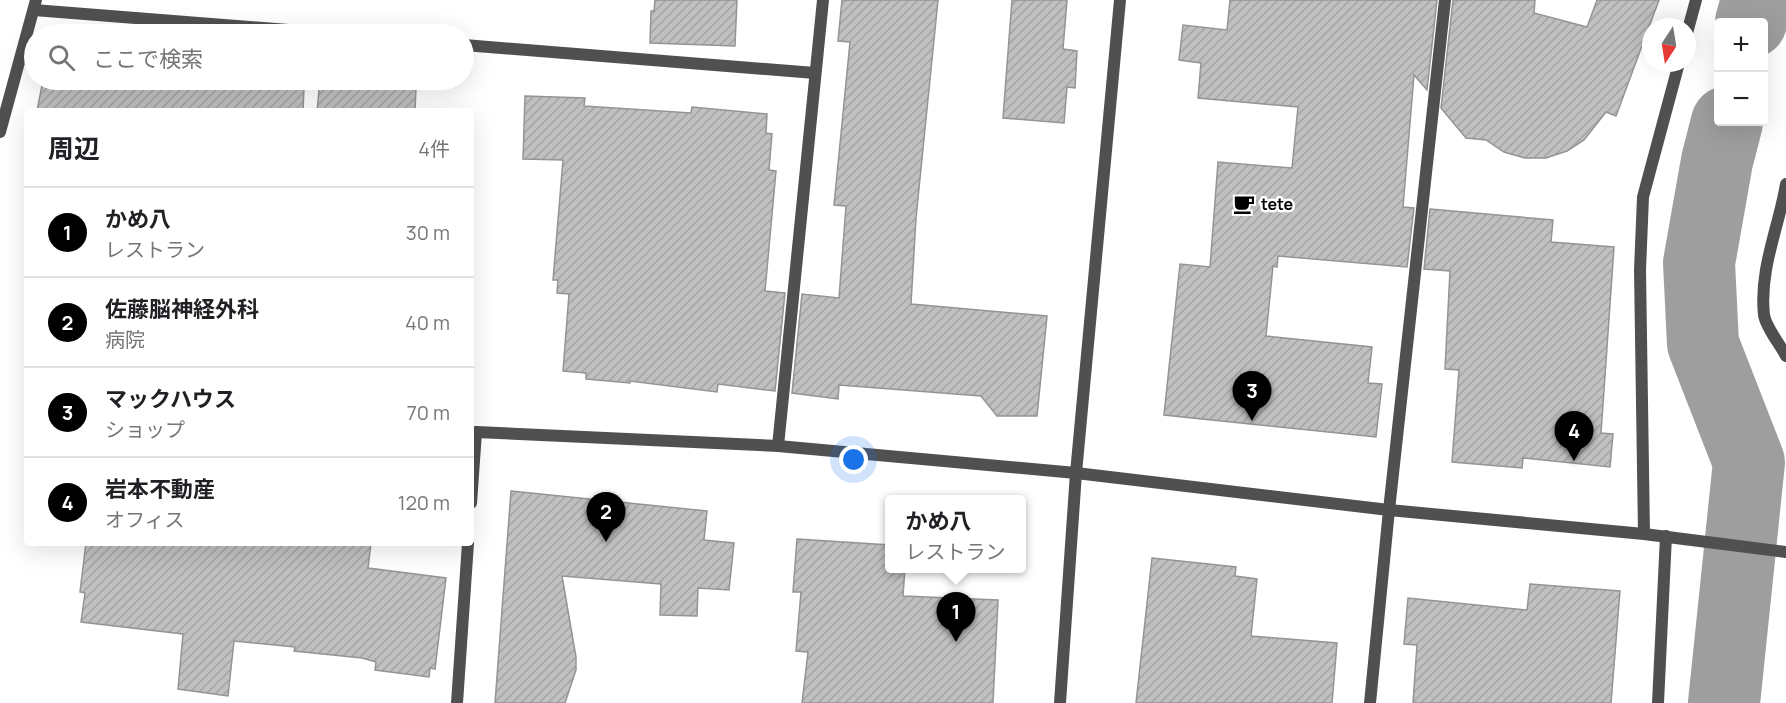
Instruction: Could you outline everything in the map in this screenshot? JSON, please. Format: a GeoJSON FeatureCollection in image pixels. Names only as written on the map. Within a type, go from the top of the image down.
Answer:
{"type":"FeatureCollection","features":[{"type":"Feature","properties":{"kind":"street"},"geometry":{"type":"LineString","coordinates":[[778,446],[823,0]]}},
{"type":"Feature","properties":{"kind":"street"},"geometry":{"type":"LineString","coordinates":[[1060,703],[1076,473],[1120,0]]}},
{"type":"Feature","properties":{"kind":"street"},"geometry":{"type":"LineString","coordinates":[[1370,703],[1389,510],[1446,0]]}},
{"type":"Feature","properties":{"kind":"street"},"geometry":{"type":"LineString","coordinates":[[1691,18],[1696,0]]}},
{"type":"Feature","properties":{"kind":"street"},"geometry":{"type":"LineString","coordinates":[[30,24],[35,5],[234,24]]}},
{"type":"Feature","properties":{"kind":"street"},"geometry":{"type":"LineString","coordinates":[[0,132],[24,45]]}},
{"type":"Feature","properties":{"kind":"street"},"geometry":{"type":"LineString","coordinates":[[474,46],[815,73]]}},
{"type":"Feature","properties":{"kind":"street"},"geometry":{"type":"LineString","coordinates":[[1644,534],[1640,270],[1643,197],[1677,72]]}},
{"type":"Feature","properties":{"kind":"street"},"geometry":{"type":"LineString","coordinates":[[1786,184],[1784,207],[1767,254],[1764,317],[1786,356]]}},
{"type":"Feature","properties":{"kind":"street"},"geometry":{"type":"LineString","coordinates":[[474,460],[476,432],[778,446],[1076,473],[1389,510],[1686,538],[1782,552]]}},
{"type":"Feature","properties":{"kind":"street"},"geometry":{"type":"LineString","coordinates":[[1658,703],[1666,536]]}},
{"type":"Feature","properties":{"kind":"street"},"geometry":{"type":"LineString","coordinates":[[457,703],[468,546]]}},
{"type":"Feature","properties":{"kind":"building"},"geometry":{"type":"Polygon","coordinates":[[[655,0],[737,0],[735,46],[650,43],[651,11],[654,11],[655,0]]]}},
{"type":"Feature","properties":{"kind":"building"},"geometry":{"type":"Polygon","coordinates":[[[842,0],[938,0],[916,218],[911,304],[1047,316],[1037,416],[997,416],[981,396],[839,385],[838,399],[792,393],[802,294],[839,298],[846,206],[834,205],[850,42],[838,41],[842,0]]]}},
{"type":"Feature","properties":{"kind":"building"},"geometry":{"type":"Polygon","coordinates":[[[1012,0],[1067,0],[1063,49],[1077,51],[1075,88],[1067,87],[1064,123],[1003,118],[1012,0]]]}},
{"type":"Feature","properties":{"kind":"building"},"geometry":{"type":"Polygon","coordinates":[[[1230,0],[1437,0],[1427,90],[1414,75],[1403,207],[1414,208],[1407,267],[1278,256],[1277,267],[1273,266],[1266,336],[1372,347],[1368,383],[1382,384],[1376,437],[1164,415],[1180,264],[1210,267],[1218,162],[1292,168],[1298,107],[1198,98],[1201,63],[1179,60],[1183,25],[1227,30],[1230,0]]]}},
{"type":"Feature","properties":{"kind":"building"},"geometry":{"type":"Polygon","coordinates":[[[1453,0],[1535,0],[1534,13],[1587,27],[1597,0],[1659,0],[1652,18],[1642,18],[1642,46],[1616,116],[1606,112],[1584,140],[1567,151],[1546,158],[1525,158],[1504,152],[1486,140],[1466,138],[1441,108],[1453,0]]]}},
{"type":"Feature","properties":{"kind":"building"},"geometry":{"type":"Polygon","coordinates":[[[41,90],[304,90],[303,108],[38,108],[41,90]]]}},
{"type":"Feature","properties":{"kind":"building"},"geometry":{"type":"Polygon","coordinates":[[[319,90],[416,90],[415,108],[317,108],[319,90]]]}},
{"type":"Feature","properties":{"kind":"building"},"geometry":{"type":"Polygon","coordinates":[[[525,96],[585,98],[584,106],[691,113],[692,107],[767,114],[766,133],[772,134],[769,170],[776,171],[765,291],[785,293],[775,391],[718,384],[717,392],[630,381],[630,383],[586,379],[586,373],[563,371],[569,294],[557,293],[558,280],[553,280],[563,160],[523,159],[525,96]]]}},
{"type":"Feature","properties":{"kind":"building"},"geometry":{"type":"Polygon","coordinates":[[[1430,209],[1553,220],[1551,242],[1614,247],[1601,433],[1613,434],[1610,467],[1523,458],[1522,468],[1452,462],[1459,370],[1445,369],[1450,271],[1424,269],[1430,209]]]}},
{"type":"Feature","properties":{"kind":"building"},"geometry":{"type":"Polygon","coordinates":[[[511,491],[707,511],[704,540],[734,543],[729,590],[698,588],[697,616],[660,615],[661,584],[562,576],[576,657],[576,670],[565,703],[495,703],[511,491]]]}},
{"type":"Feature","properties":{"kind":"building"},"geometry":{"type":"Polygon","coordinates":[[[797,539],[885,545],[885,573],[905,573],[903,596],[998,600],[993,703],[802,703],[808,652],[796,651],[801,592],[793,592],[797,539]]]}},
{"type":"Feature","properties":{"kind":"building"},"geometry":{"type":"Polygon","coordinates":[[[86,546],[371,546],[368,568],[446,578],[435,669],[430,668],[429,677],[375,670],[376,662],[362,658],[294,651],[295,647],[234,641],[228,696],[178,689],[183,634],[81,622],[85,593],[80,592],[86,546]]]}},
{"type":"Feature","properties":{"kind":"building"},"geometry":{"type":"Polygon","coordinates":[[[1152,558],[1236,567],[1235,576],[1257,579],[1251,636],[1337,643],[1332,703],[1136,703],[1152,558]]]}},
{"type":"Feature","properties":{"kind":"building"},"geometry":{"type":"Polygon","coordinates":[[[1530,584],[1620,591],[1611,703],[1413,703],[1417,645],[1404,644],[1408,598],[1527,610],[1530,584]]]}},
{"type":"Feature","properties":{"kind":"waterway"},"geometry":{"type":"LineString","coordinates":[[1752,18],[1757,0]]}},
{"type":"Feature","properties":{"kind":"waterway"},"geometry":{"type":"LineString","coordinates":[[1724,703],[1749,462],[1703,344],[1699,263],[1717,161],[1726,126]]}},
{"type":"Feature","properties":{"kind":"place","name":"tete"},"geometry":{"type":"Point","coordinates":[1244,204]}},
{"type":"Feature","properties":{"kind":"place","name":"マックハウス"},"geometry":{"type":"Point","coordinates":[1252,421]}},
{"type":"Feature","properties":{"kind":"place","name":"岩本不動産"},"geometry":{"type":"Point","coordinates":[1574,461]}},
{"type":"Feature","properties":{"kind":"place","name":"佐藤脳神経外科"},"geometry":{"type":"Point","coordinates":[606,542]}},
{"type":"Feature","properties":{"kind":"place","name":"かめ八"},"geometry":{"type":"Point","coordinates":[956,642]}}]}
